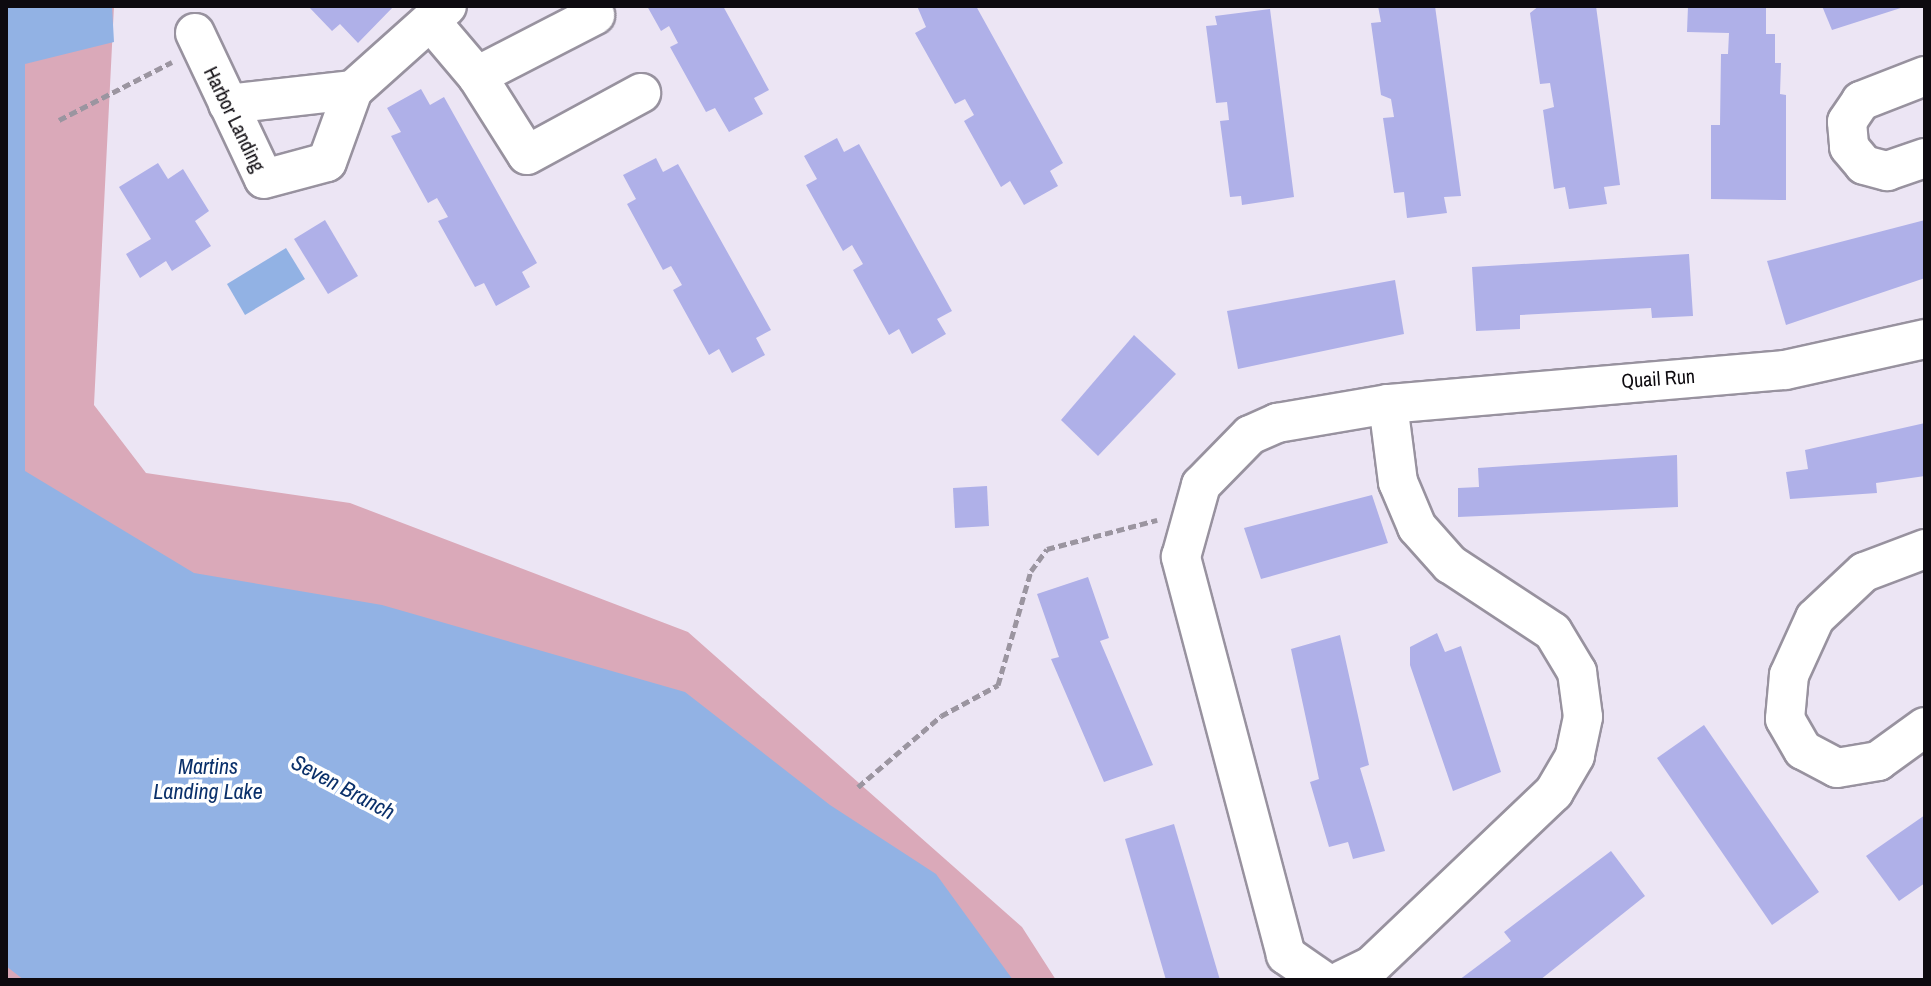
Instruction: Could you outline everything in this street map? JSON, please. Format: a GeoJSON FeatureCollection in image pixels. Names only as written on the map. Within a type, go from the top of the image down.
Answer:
{"type":"FeatureCollection","features":[{"type":"Feature","properties":{"kind":"street"},"geometry":{"type":"LineString","coordinates":[[439,15],[527,155],[641,93]]}},
{"type":"Feature","properties":{"kind":"street","name":"Harbor Landing"},"geometry":{"type":"LineString","coordinates":[[197,38],[264,179],[327,162],[353,90],[439,15]]}},
{"type":"Feature","properties":{"kind":"street"},"geometry":{"type":"LineString","coordinates":[[477,76],[595,15]]}},
{"type":"Feature","properties":{"kind":"street"},"geometry":{"type":"LineString","coordinates":[[1925,76],[1861,101],[1847,122],[1849,147],[1864,165],[1887,171],[1925,158]]}},
{"type":"Feature","properties":{"kind":"street"},"geometry":{"type":"LineString","coordinates":[[228,104],[353,90]]}},
{"type":"Feature","properties":{"kind":"street","name":"Quail Run"},"geometry":{"type":"LineString","coordinates":[[1186,519],[1201,485],[1250,435],[1277,423],[1388,404],[1785,370],[1925,339]]}},
{"type":"Feature","properties":{"kind":"street"},"geometry":{"type":"LineString","coordinates":[[1342,980],[1371,966],[1554,792],[1575,756],[1583,717],[1577,672],[1553,632],[1450,564],[1417,527],[1398,482],[1388,404]]}},
{"type":"Feature","properties":{"kind":"street"},"geometry":{"type":"LineString","coordinates":[[1186,519],[1186,593],[1286,955],[1322,980]]}},
{"type":"Feature","properties":{"kind":"street"},"geometry":{"type":"LineString","coordinates":[[1925,549],[1864,572],[1815,618],[1789,675],[1785,719],[1803,750],[1837,768],[1878,761],[1925,727]]}},
{"type":"Feature","properties":{"kind":"path"},"geometry":{"type":"LineString","coordinates":[[59,120],[197,38]]}},
{"type":"Feature","properties":{"kind":"path"},"geometry":{"type":"LineString","coordinates":[[858,787],[941,716],[998,685],[1031,571],[1047,549],[1136,521],[1186,519]]}},
{"type":"Feature","properties":{"kind":"shaded area","name":"Martins Landing Lake"},"geometry":{"type":"Polygon","coordinates":[[[6,6],[114,6],[94,405],[146,473],[350,503],[688,632],[1022,927],[1056,980],[6,980],[6,6]]]}},
{"type":"Feature","properties":{"kind":"water","name":"Martins Landing Lake"},"geometry":{"type":"Polygon","coordinates":[[[6,6],[112,6],[114,42],[25,64],[25,471],[194,573],[382,605],[685,692],[830,805],[936,874],[1013,980],[24,980],[6,966],[6,6]]]}},
{"type":"Feature","properties":{"kind":"water"},"geometry":{"type":"Polygon","coordinates":[[[286,248],[305,279],[245,315],[227,284],[286,248]]]}},
{"type":"Feature","properties":{"kind":"building"},"geometry":{"type":"Polygon","coordinates":[[[308,6],[394,6],[358,43],[340,24],[332,31],[308,6]]]}},
{"type":"Feature","properties":{"kind":"building"},"geometry":{"type":"Polygon","coordinates":[[[647,6],[723,6],[769,90],[754,98],[763,114],[729,132],[715,108],[706,112],[670,47],[678,43],[669,26],[661,31],[647,6]]]}},
{"type":"Feature","properties":{"kind":"building"},"geometry":{"type":"Polygon","coordinates":[[[917,6],[976,6],[1063,163],[1050,171],[1058,186],[1024,205],[1010,181],[1001,187],[964,121],[974,115],[965,99],[955,104],[915,33],[926,27],[917,6]]]}},
{"type":"Feature","properties":{"kind":"building"},"geometry":{"type":"Polygon","coordinates":[[[1378,6],[1435,6],[1461,196],[1444,197],[1447,213],[1407,218],[1404,192],[1394,193],[1383,118],[1394,117],[1391,99],[1381,95],[1371,23],[1381,22],[1378,6]]]}},
{"type":"Feature","properties":{"kind":"building"},"geometry":{"type":"Polygon","coordinates":[[[1539,6],[1596,6],[1620,185],[1604,187],[1607,204],[1569,209],[1565,187],[1554,189],[1543,110],[1554,107],[1550,83],[1540,84],[1530,13],[1539,6]]]}},
{"type":"Feature","properties":{"kind":"building"},"geometry":{"type":"Polygon","coordinates":[[[1688,6],[1766,6],[1766,34],[1775,34],[1775,63],[1781,63],[1780,94],[1786,95],[1786,200],[1711,199],[1711,125],[1720,125],[1721,54],[1728,54],[1729,33],[1687,32],[1688,6]]]}},
{"type":"Feature","properties":{"kind":"building"},"geometry":{"type":"Polygon","coordinates":[[[1822,6],[1907,6],[1832,30],[1822,6]]]}},
{"type":"Feature","properties":{"kind":"building"},"geometry":{"type":"Polygon","coordinates":[[[1270,9],[1294,197],[1242,205],[1241,196],[1230,197],[1220,121],[1229,120],[1227,102],[1216,103],[1206,26],[1217,25],[1215,16],[1270,9]]]}},
{"type":"Feature","properties":{"kind":"building"},"geometry":{"type":"Polygon","coordinates":[[[421,89],[430,105],[444,97],[537,263],[522,272],[530,287],[496,306],[484,283],[475,287],[438,221],[448,217],[437,198],[428,203],[391,136],[401,132],[387,108],[421,89]]]}},
{"type":"Feature","properties":{"kind":"building"},"geometry":{"type":"Polygon","coordinates":[[[837,138],[844,152],[859,144],[952,311],[937,319],[946,334],[912,354],[899,329],[889,335],[853,270],[863,264],[852,245],[843,251],[806,185],[817,179],[804,156],[837,138]]]}},
{"type":"Feature","properties":{"kind":"building"},"geometry":{"type":"Polygon","coordinates":[[[656,158],[663,172],[678,164],[771,330],[756,338],[765,355],[732,373],[719,349],[709,355],[673,290],[682,285],[671,266],[663,270],[627,204],[636,199],[623,175],[656,158]]]}},
{"type":"Feature","properties":{"kind":"building"},"geometry":{"type":"Polygon","coordinates":[[[158,163],[168,179],[183,169],[209,211],[195,221],[211,246],[172,271],[166,261],[140,278],[126,254],[151,239],[119,187],[158,163]]]}},
{"type":"Feature","properties":{"kind":"building"},"geometry":{"type":"Polygon","coordinates":[[[325,220],[358,276],[328,294],[294,239],[325,220]]]}},
{"type":"Feature","properties":{"kind":"building"},"geometry":{"type":"Polygon","coordinates":[[[1925,220],[1925,278],[1786,325],[1767,261],[1925,220]]]}},
{"type":"Feature","properties":{"kind":"building"},"geometry":{"type":"Polygon","coordinates":[[[1689,254],[1693,316],[1652,318],[1651,308],[1520,315],[1520,329],[1476,331],[1472,267],[1689,254]]]}},
{"type":"Feature","properties":{"kind":"building"},"geometry":{"type":"Polygon","coordinates":[[[1395,280],[1404,334],[1238,369],[1227,311],[1395,280]]]}},
{"type":"Feature","properties":{"kind":"building"},"geometry":{"type":"Polygon","coordinates":[[[1134,335],[1176,374],[1098,456],[1061,420],[1134,335]]]}},
{"type":"Feature","properties":{"kind":"building"},"geometry":{"type":"Polygon","coordinates":[[[1925,423],[1925,476],[1876,483],[1877,493],[1790,499],[1786,472],[1808,469],[1805,450],[1925,423]]]}},
{"type":"Feature","properties":{"kind":"building"},"geometry":{"type":"Polygon","coordinates":[[[1677,455],[1678,507],[1458,517],[1458,488],[1479,487],[1478,468],[1677,455]]]}},
{"type":"Feature","properties":{"kind":"building"},"geometry":{"type":"Polygon","coordinates":[[[987,486],[989,526],[955,528],[953,488],[987,486]]]}},
{"type":"Feature","properties":{"kind":"building"},"geometry":{"type":"Polygon","coordinates":[[[1372,495],[1388,543],[1261,579],[1244,528],[1372,495]]]}},
{"type":"Feature","properties":{"kind":"building"},"geometry":{"type":"Polygon","coordinates":[[[1088,577],[1109,638],[1100,641],[1153,765],[1104,782],[1051,659],[1059,657],[1037,594],[1088,577]]]}},
{"type":"Feature","properties":{"kind":"building"},"geometry":{"type":"Polygon","coordinates":[[[1437,633],[1445,652],[1461,646],[1501,772],[1453,791],[1410,665],[1410,647],[1437,633]]]}},
{"type":"Feature","properties":{"kind":"building"},"geometry":{"type":"Polygon","coordinates":[[[1340,635],[1369,765],[1360,768],[1385,851],[1353,859],[1348,842],[1329,847],[1310,782],[1319,779],[1291,649],[1340,635]]]}},
{"type":"Feature","properties":{"kind":"building"},"geometry":{"type":"Polygon","coordinates":[[[1704,725],[1819,892],[1772,925],[1657,758],[1704,725]]]}},
{"type":"Feature","properties":{"kind":"building"},"geometry":{"type":"Polygon","coordinates":[[[1925,815],[1925,883],[1899,901],[1866,856],[1925,815]]]}},
{"type":"Feature","properties":{"kind":"building"},"geometry":{"type":"Polygon","coordinates":[[[1174,824],[1220,980],[1166,980],[1125,839],[1174,824]]]}},
{"type":"Feature","properties":{"kind":"building"},"geometry":{"type":"Polygon","coordinates":[[[1611,851],[1645,896],[1540,980],[1459,980],[1511,941],[1504,932],[1611,851]]]}},
{"type":"Feature","properties":{"kind":"water label","name":"Seven Branch"},"geometry":{"type":"Point","coordinates":[343,787]}}]}
